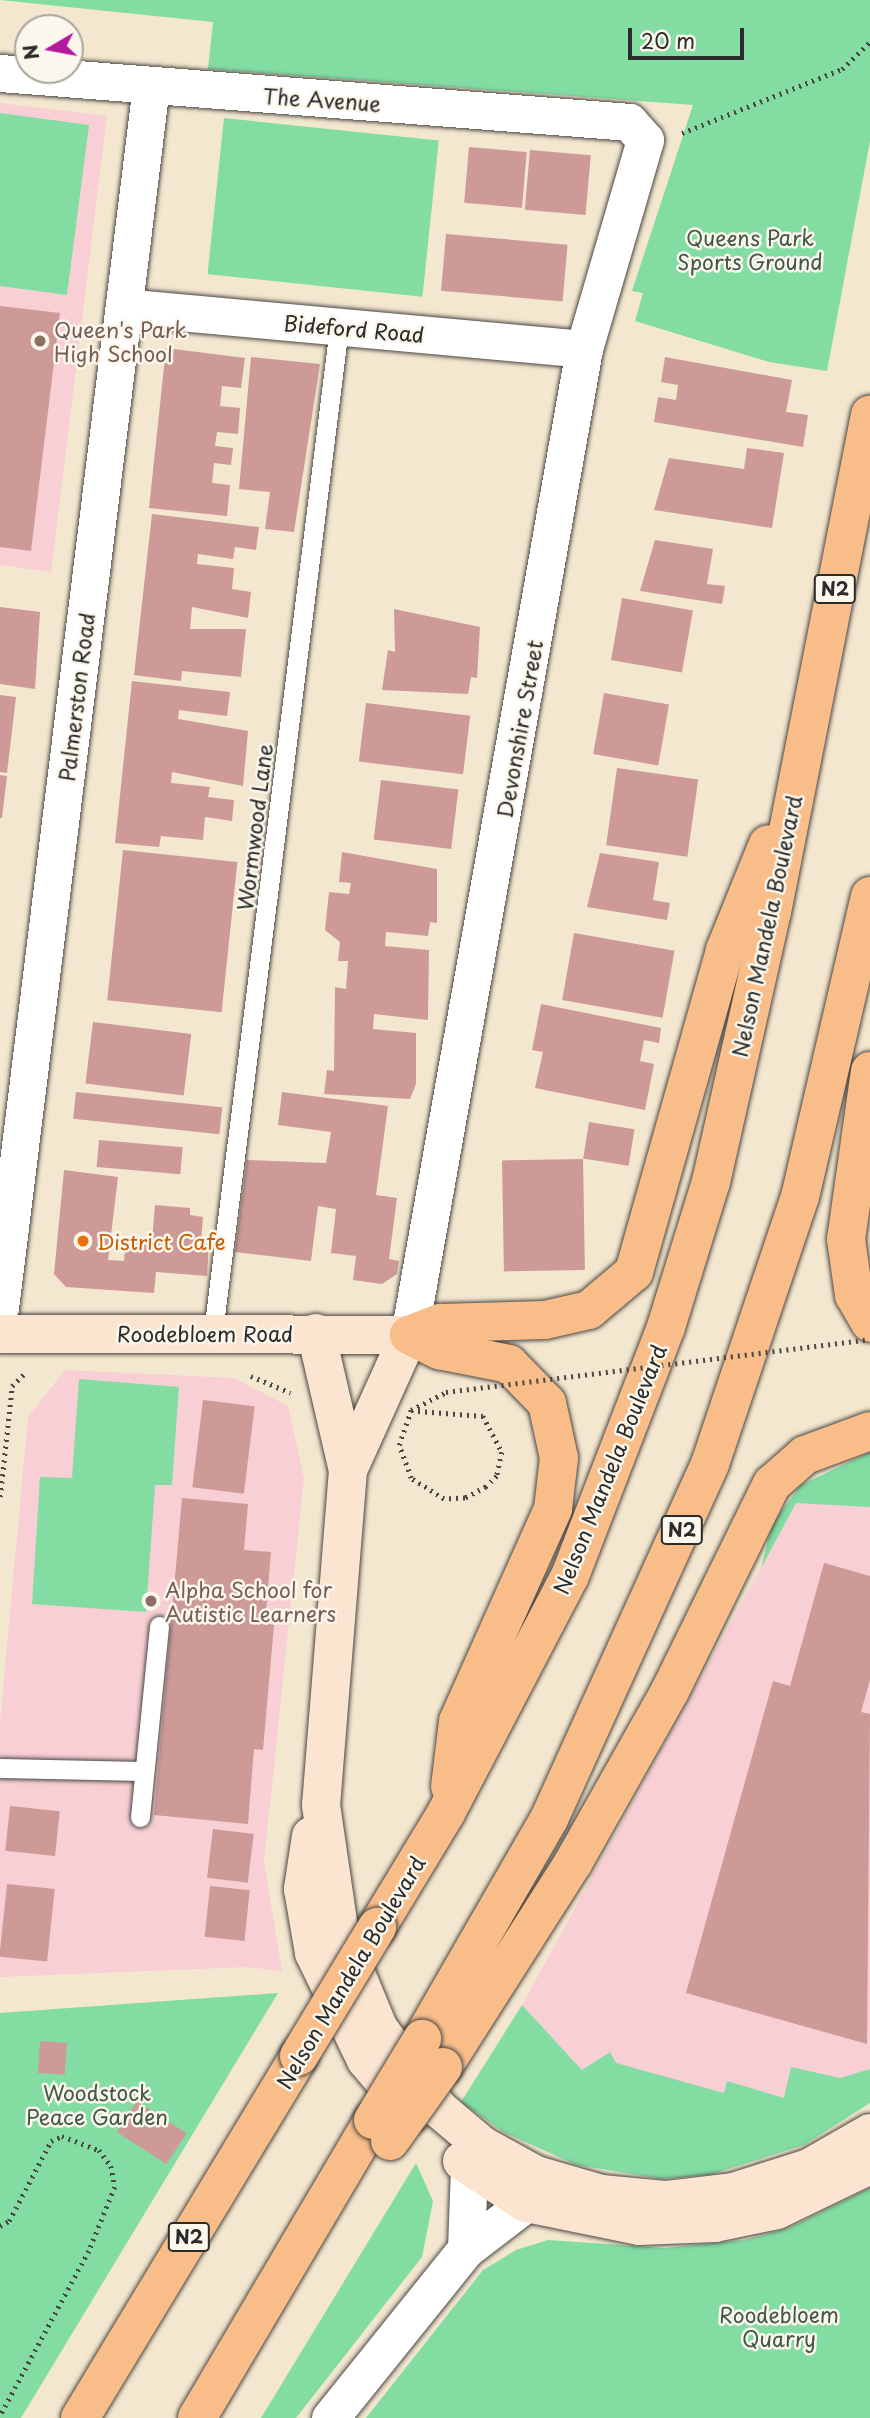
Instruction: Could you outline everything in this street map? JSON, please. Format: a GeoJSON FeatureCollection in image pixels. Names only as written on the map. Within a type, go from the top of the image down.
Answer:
{"type":"FeatureCollection","features":[{"type":"Feature","properties":{"kind":"highway","name":"Nelson Mandela Boulevard"},"geometry":{"type":"LineString","coordinates":[[80,2418],[446,1813],[570,1576],[666,1327],[711,1182],[870,415]]}},
{"type":"Feature","properties":{"kind":"highway"},"geometry":{"type":"LineString","coordinates":[[410,1335],[441,1323],[545,1320],[589,1310],[634,1272],[725,950],[800,762]]}},
{"type":"Feature","properties":{"kind":"highway","name":"N2"},"geometry":{"type":"LineString","coordinates":[[432,2053],[549,1819],[710,1464],[800,1197],[870,897]]}},
{"type":"Feature","properties":{"kind":"highway"},"geometry":{"type":"LineString","coordinates":[[870,1071],[846,1239],[854,1295],[870,1323]]}},
{"type":"Feature","properties":{"kind":"highway"},"geometry":{"type":"LineString","coordinates":[[410,1335],[439,1350],[509,1363],[547,1403],[559,1458],[553,1509],[458,1721],[446,1813]]}},
{"type":"Feature","properties":{"kind":"highway"},"geometry":{"type":"LineString","coordinates":[[197,2418],[308,2236],[432,2053],[573,1863],[670,1691],[772,1484],[805,1455],[870,1431]]}},
{"type":"Feature","properties":{"kind":"street","name":"The Avenue"},"geometry":{"type":"LineString","coordinates":[[0,73],[621,122],[641,130]]}},
{"type":"Feature","properties":{"kind":"street","name":"Palmerston Road"},"geometry":{"type":"LineString","coordinates":[[0,1308],[151,86]]}},
{"type":"Feature","properties":{"kind":"street","name":"Devonshire Street"},"geometry":{"type":"LineString","coordinates":[[410,1335],[584,349],[646,146],[641,130]]}},
{"type":"Feature","properties":{"kind":"street","name":"Bideford Road"},"geometry":{"type":"LineString","coordinates":[[124,307],[584,349]]}},
{"type":"Feature","properties":{"kind":"street","name":"Roodebloem Road"},"geometry":{"type":"LineString","coordinates":[[0,1334],[213,1332],[410,1335]]}},
{"type":"Feature","properties":{"kind":"street"},"geometry":{"type":"LineString","coordinates":[[316,1333],[348,1470],[321,1805],[303,1889],[314,1953],[334,2000],[366,2060],[400,2103],[469,2167],[526,2203],[639,2226],[715,2223],[777,2210],[870,2165]]}},
{"type":"Feature","properties":{"kind":"street"},"geometry":{"type":"LineString","coordinates":[[348,1470],[410,1335]]}},
{"type":"Feature","properties":{"kind":"street"},"geometry":{"type":"LineString","coordinates":[[321,1805],[340,1935],[356,1986],[379,2029],[439,2109],[506,2161],[601,2194],[696,2198],[810,2168],[870,2133]]}},
{"type":"Feature","properties":{"kind":"street"},"geometry":{"type":"LineString","coordinates":[[466,2249],[469,2167]]}},
{"type":"Feature","properties":{"kind":"street"},"geometry":{"type":"LineString","coordinates":[[330,2418],[466,2249],[526,2203]]}},
{"type":"Feature","properties":{"kind":"lane","name":"Wormwood Lane"},"geometry":{"type":"LineString","coordinates":[[213,1332],[339,327]]}},
{"type":"Feature","properties":{"kind":"lane"},"geometry":{"type":"LineString","coordinates":[[140,1817],[159,1626]]}},
{"type":"Feature","properties":{"kind":"lane"},"geometry":{"type":"LineString","coordinates":[[0,1768],[144,1771]]}},
{"type":"Feature","properties":{"kind":"path"},"geometry":{"type":"LineString","coordinates":[[685,133],[842,69],[870,42]]}},
{"type":"Feature","properties":{"kind":"path"},"geometry":{"type":"LineString","coordinates":[[399,1411],[483,1416],[502,1452],[497,1476],[486,1487],[464,1498],[444,1499],[411,1478],[399,1445],[411,1410],[446,1392],[870,1339]]}},
{"type":"Feature","properties":{"kind":"path"},"geometry":{"type":"LineString","coordinates":[[0,1497],[12,1386],[39,1370]]}},
{"type":"Feature","properties":{"kind":"path"},"geometry":{"type":"LineString","coordinates":[[237,1372],[300,1402]]}},
{"type":"Feature","properties":{"kind":"path"},"geometry":{"type":"LineString","coordinates":[[0,2226],[9,2221],[51,2141],[62,2136],[99,2150],[111,2166],[115,2187],[89,2251],[0,2416]]}},
{"type":"Feature","properties":{"kind":"shaded area","name":"Queen's Park High School"},"geometry":{"type":"Polygon","coordinates":[[[0,103],[107,116],[51,572],[0,565],[0,103]]]}},
{"type":"Feature","properties":{"kind":"shaded area","name":"Alpha School for Autistic Learners"},"geometry":{"type":"Polygon","coordinates":[[[65,1370],[234,1378],[288,1406],[304,1478],[264,1862],[282,1971],[247,1967],[0,1977],[0,1723],[28,1417],[65,1370]]]}},
{"type":"Feature","properties":{"kind":"shaded area"},"geometry":{"type":"Polygon","coordinates":[[[839,1500],[870,1507],[870,2069],[778,2110],[582,2070],[522,2005],[796,1503],[839,1500]]]}},
{"type":"Feature","properties":{"kind":"green space","name":"Queens Park Sports Ground"},"geometry":{"type":"Polygon","coordinates":[[[0,0],[870,0],[870,141],[827,371],[769,362],[635,321],[643,293],[632,291],[693,105],[208,69],[213,22],[0,0]]]}},
{"type":"Feature","properties":{"kind":"green space"},"geometry":{"type":"Polygon","coordinates":[[[0,113],[89,125],[67,295],[0,286],[0,113]]]}},
{"type":"Feature","properties":{"kind":"green space"},"geometry":{"type":"Polygon","coordinates":[[[224,118],[439,141],[422,297],[208,274],[224,118]]]}},
{"type":"Feature","properties":{"kind":"green space"},"geometry":{"type":"Polygon","coordinates":[[[79,1379],[179,1387],[172,1485],[155,1485],[146,1612],[32,1604],[40,1477],[72,1478],[79,1379]]]}},
{"type":"Feature","properties":{"kind":"green space"},"geometry":{"type":"Polygon","coordinates":[[[870,1452],[870,1507],[796,1503],[761,1568],[772,1524],[801,1485],[870,1452]]]}},
{"type":"Feature","properties":{"kind":"green space","name":"Woodstock Peace Garden"},"geometry":{"type":"Polygon","coordinates":[[[278,1993],[21,2418],[0,2418],[0,2013],[278,1993]]]}},
{"type":"Feature","properties":{"kind":"green space"},"geometry":{"type":"Polygon","coordinates":[[[522,2005],[582,2070],[610,2052],[616,2063],[724,2093],[727,2081],[784,2098],[791,2067],[840,2078],[870,2069],[870,2103],[804,2145],[709,2175],[662,2179],[577,2165],[505,2133],[461,2102],[522,2005]]]}},
{"type":"Feature","properties":{"kind":"green space"},"geometry":{"type":"Polygon","coordinates":[[[416,2163],[433,2201],[422,2257],[296,2418],[261,2418],[416,2163]]]}},
{"type":"Feature","properties":{"kind":"green space","name":"Roodebloem Quarry"},"geometry":{"type":"Polygon","coordinates":[[[870,2188],[870,2418],[366,2418],[483,2270],[516,2250],[548,2240],[665,2248],[744,2240],[789,2228],[870,2188]]]}},
{"type":"Feature","properties":{"kind":"building"},"geometry":{"type":"Polygon","coordinates":[[[469,147],[527,152],[522,208],[464,203],[469,147]]]}},
{"type":"Feature","properties":{"kind":"building"},"geometry":{"type":"Polygon","coordinates":[[[530,150],[591,155],[586,215],[525,210],[530,150]]]}},
{"type":"Feature","properties":{"kind":"building"},"geometry":{"type":"Polygon","coordinates":[[[446,234],[568,245],[563,301],[441,291],[446,234]]]}},
{"type":"Feature","properties":{"kind":"building"},"geometry":{"type":"Polygon","coordinates":[[[0,306],[60,313],[31,551],[0,547],[0,306]]]}},
{"type":"Feature","properties":{"kind":"building"},"geometry":{"type":"Polygon","coordinates":[[[166,348],[245,358],[241,388],[222,386],[220,406],[240,408],[238,434],[217,432],[215,446],[233,448],[231,465],[214,463],[212,483],[230,485],[227,516],[149,508],[166,348]]]}},
{"type":"Feature","properties":{"kind":"building"},"geometry":{"type":"Polygon","coordinates":[[[251,357],[320,364],[294,532],[265,529],[270,492],[239,489],[251,357]]]}},
{"type":"Feature","properties":{"kind":"building"},"geometry":{"type":"Polygon","coordinates":[[[665,357],[792,380],[786,412],[808,415],[803,447],[654,422],[658,397],[676,400],[678,385],[661,382],[665,357]]]}},
{"type":"Feature","properties":{"kind":"building"},"geometry":{"type":"Polygon","coordinates":[[[747,448],[784,453],[772,528],[654,510],[669,458],[744,469],[747,448]]]}},
{"type":"Feature","properties":{"kind":"building"},"geometry":{"type":"Polygon","coordinates":[[[152,514],[259,527],[256,550],[235,547],[233,559],[198,554],[197,564],[234,568],[232,589],[251,592],[248,618],[192,607],[190,629],[246,629],[241,677],[182,671],[181,681],[134,675],[152,514]]]}},
{"type":"Feature","properties":{"kind":"building"},"geometry":{"type":"Polygon","coordinates":[[[655,540],[713,549],[707,584],[725,586],[722,604],[640,591],[655,540]]]}},
{"type":"Feature","properties":{"kind":"building"},"geometry":{"type":"Polygon","coordinates":[[[622,598],[693,611],[682,673],[611,660],[622,598]]]}},
{"type":"Feature","properties":{"kind":"building"},"geometry":{"type":"Polygon","coordinates":[[[0,607],[40,612],[35,689],[0,684],[0,607]]]}},
{"type":"Feature","properties":{"kind":"building"},"geometry":{"type":"Polygon","coordinates":[[[394,609],[480,627],[477,678],[471,677],[468,694],[382,690],[388,650],[395,652],[394,609]]]}},
{"type":"Feature","properties":{"kind":"building"},"geometry":{"type":"Polygon","coordinates":[[[132,681],[230,692],[227,716],[179,710],[178,719],[248,731],[243,786],[172,772],[171,783],[210,787],[208,797],[234,800],[232,821],[205,817],[203,840],[161,836],[159,847],[115,843],[132,681]]]}},
{"type":"Feature","properties":{"kind":"building"},"geometry":{"type":"Polygon","coordinates":[[[604,693],[669,704],[658,766],[593,754],[604,693]]]}},
{"type":"Feature","properties":{"kind":"building"},"geometry":{"type":"Polygon","coordinates":[[[0,695],[16,697],[7,773],[0,772],[0,695]]]}},
{"type":"Feature","properties":{"kind":"building"},"geometry":{"type":"Polygon","coordinates":[[[366,703],[470,716],[463,774],[359,762],[366,703]]]}},
{"type":"Feature","properties":{"kind":"building"},"geometry":{"type":"Polygon","coordinates":[[[617,768],[698,779],[687,857],[606,845],[617,768]]]}},
{"type":"Feature","properties":{"kind":"building"},"geometry":{"type":"Polygon","coordinates":[[[0,775],[7,776],[2,818],[0,818],[0,775]]]}},
{"type":"Feature","properties":{"kind":"building"},"geometry":{"type":"Polygon","coordinates":[[[381,780],[458,790],[451,849],[374,840],[381,780]]]}},
{"type":"Feature","properties":{"kind":"building"},"geometry":{"type":"Polygon","coordinates":[[[123,850],[237,862],[222,1012],[107,1000],[123,850]]]}},
{"type":"Feature","properties":{"kind":"building"},"geometry":{"type":"Polygon","coordinates":[[[342,852],[437,869],[437,923],[430,922],[428,936],[386,932],[385,946],[429,950],[428,1020],[374,1014],[373,1029],[416,1033],[416,1084],[410,1099],[324,1094],[327,1070],[334,1071],[335,987],[346,989],[348,961],[338,961],[340,942],[325,930],[329,892],[349,894],[351,883],[339,882],[342,852]]]}},
{"type":"Feature","properties":{"kind":"building"},"geometry":{"type":"Polygon","coordinates":[[[600,853],[659,862],[653,900],[670,903],[667,920],[587,907],[600,853]]]}},
{"type":"Feature","properties":{"kind":"building"},"geometry":{"type":"Polygon","coordinates":[[[574,933],[674,951],[663,1018],[562,1000],[574,933]]]}},
{"type":"Feature","properties":{"kind":"building"},"geometry":{"type":"Polygon","coordinates":[[[541,1004],[661,1028],[659,1043],[644,1040],[640,1061],[654,1064],[645,1110],[535,1088],[543,1052],[532,1050],[541,1004]]]}},
{"type":"Feature","properties":{"kind":"building"},"geometry":{"type":"Polygon","coordinates":[[[93,1022],[191,1034],[184,1096],[85,1084],[93,1022]]]}},
{"type":"Feature","properties":{"kind":"building"},"geometry":{"type":"Polygon","coordinates":[[[76,1092],[222,1107],[219,1134],[73,1119],[76,1092]]]}},
{"type":"Feature","properties":{"kind":"building"},"geometry":{"type":"Polygon","coordinates":[[[282,1092],[388,1106],[376,1195],[397,1198],[389,1259],[399,1261],[397,1274],[382,1284],[353,1280],[356,1256],[331,1253],[336,1209],[318,1206],[311,1261],[235,1252],[247,1160],[326,1163],[331,1132],[278,1125],[282,1092]]]}},
{"type":"Feature","properties":{"kind":"building"},"geometry":{"type":"Polygon","coordinates":[[[589,1122],[634,1129],[629,1166],[583,1159],[589,1122]]]}},
{"type":"Feature","properties":{"kind":"building"},"geometry":{"type":"Polygon","coordinates":[[[99,1140],[183,1147],[180,1174],[97,1167],[99,1140]]]}},
{"type":"Feature","properties":{"kind":"building"},"geometry":{"type":"Polygon","coordinates":[[[583,1159],[585,1270],[504,1271],[502,1160],[583,1159]]]}},
{"type":"Feature","properties":{"kind":"building"},"geometry":{"type":"Polygon","coordinates":[[[64,1170],[118,1177],[108,1260],[124,1261],[126,1238],[152,1240],[155,1205],[190,1208],[190,1215],[203,1217],[201,1241],[209,1241],[207,1276],[156,1272],[154,1293],[66,1287],[54,1274],[64,1170]]]}},
{"type":"Feature","properties":{"kind":"building"},"geometry":{"type":"Polygon","coordinates":[[[203,1400],[255,1406],[244,1494],[192,1487],[203,1400]]]}},
{"type":"Feature","properties":{"kind":"building"},"geometry":{"type":"Polygon","coordinates":[[[182,1498],[248,1504],[244,1550],[271,1552],[265,1623],[274,1625],[263,1750],[254,1749],[248,1824],[154,1815],[182,1498]]]}},
{"type":"Feature","properties":{"kind":"building"},"geometry":{"type":"Polygon","coordinates":[[[824,1563],[870,1576],[870,1680],[861,1712],[870,1714],[867,2044],[686,1993],[773,1681],[790,1686],[824,1563]]]}},
{"type":"Feature","properties":{"kind":"building"},"geometry":{"type":"Polygon","coordinates":[[[10,1806],[60,1811],[55,1856],[5,1851],[10,1806]]]}},
{"type":"Feature","properties":{"kind":"building"},"geometry":{"type":"Polygon","coordinates":[[[213,1829],[254,1834],[248,1883],[207,1878],[213,1829]]]}},
{"type":"Feature","properties":{"kind":"building"},"geometry":{"type":"Polygon","coordinates":[[[7,1884],[55,1889],[47,1962],[0,1957],[7,1884]]]}},
{"type":"Feature","properties":{"kind":"building"},"geometry":{"type":"Polygon","coordinates":[[[210,1886],[250,1890],[244,1941],[205,1937],[210,1886]]]}},
{"type":"Feature","properties":{"kind":"building"},"geometry":{"type":"Polygon","coordinates":[[[40,2041],[67,2043],[65,2075],[38,2073],[40,2041]]]}},
{"type":"Feature","properties":{"kind":"building"},"geometry":{"type":"Polygon","coordinates":[[[137,2101],[186,2133],[166,2164],[117,2132],[137,2101]]]}},
{"type":"Feature","properties":{"kind":"place","name":"Queen's Park High School"},"geometry":{"type":"Point","coordinates":[40,341]}},
{"type":"Feature","properties":{"kind":"place","name":"District Cafe"},"geometry":{"type":"Point","coordinates":[83,1241]}},
{"type":"Feature","properties":{"kind":"place","name":"Alpha School for Autistic Learners"},"geometry":{"type":"Point","coordinates":[151,1601]}}]}
